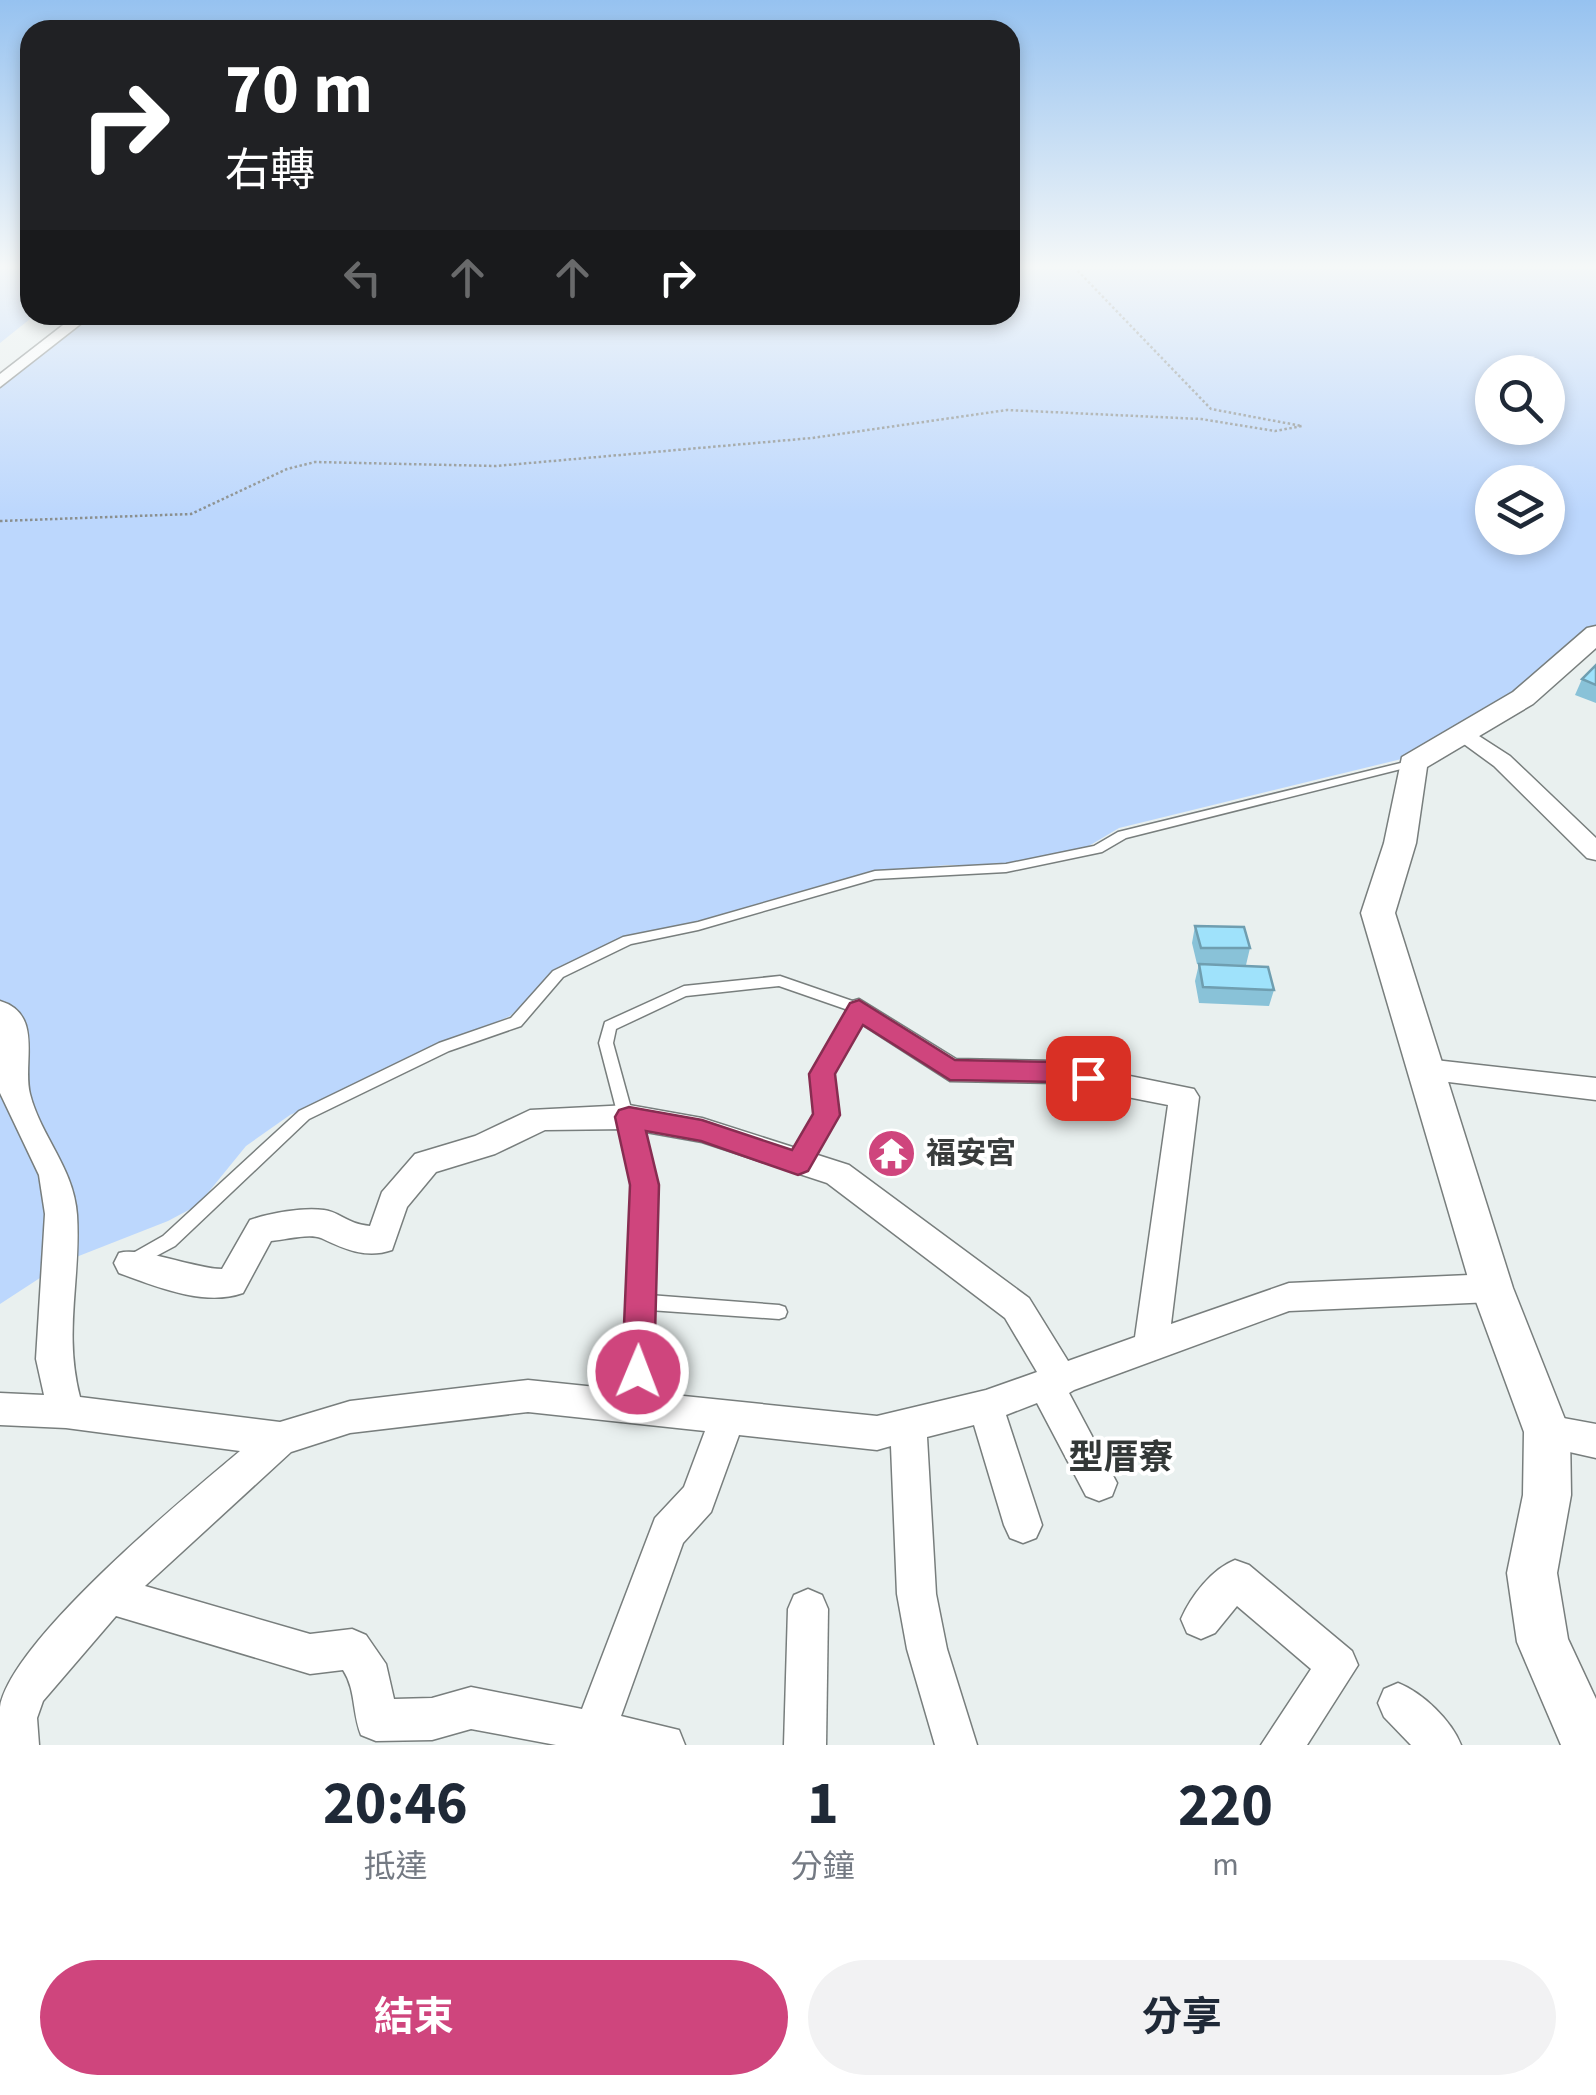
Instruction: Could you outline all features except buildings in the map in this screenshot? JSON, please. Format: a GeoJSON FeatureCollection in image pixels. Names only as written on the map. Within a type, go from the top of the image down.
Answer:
{"type":"FeatureCollection","features":[{"type":"Feature","properties":{"kind":"street"},"geometry":{"type":"LineString","coordinates":[[0,382],[40,350]]}},
{"type":"Feature","properties":{"kind":"street"},"geometry":{"type":"LineString","coordinates":[[1589,1745],[1543,1642],[1532,1573],[1547,1495],[1547,1432],[1492,1288],[1378,912],[1400,843],[1413,763],[1523,698],[1596,634]]}},
{"type":"Feature","properties":{"kind":"street"},"geometry":{"type":"LineString","coordinates":[[1465,734],[1502,761],[1596,852]]}},
{"type":"Feature","properties":{"kind":"street"},"geometry":{"type":"LineString","coordinates":[[859,1010],[950,1070],[1056,1072],[1184,1097],[1150,1347]]}},
{"type":"Feature","properties":{"kind":"street"},"geometry":{"type":"LineString","coordinates":[[0,1011],[17,1036],[15,1093],[54,1175],[61,1214],[54,1359],[66,1412]]}},
{"type":"Feature","properties":{"kind":"street"},"geometry":{"type":"LineString","coordinates":[[1426,1070],[1596,1089]]}},
{"type":"Feature","properties":{"kind":"street"},"geometry":{"type":"LineString","coordinates":[[130,1263],[195,1282],[231,1283],[262,1229],[324,1223],[342,1238],[381,1240],[392,1201],[426,1163],[484,1146],[541,1118],[629,1117],[702,1130],[838,1174],[1017,1308],[1099,1483]]}},
{"type":"Feature","properties":{"kind":"street"},"geometry":{"type":"LineString","coordinates":[[0,1409],[66,1412],[280,1439],[350,1417],[528,1396],[878,1433],[986,1406],[1290,1298],[1492,1288]]}},
{"type":"Feature","properties":{"kind":"street"},"geometry":{"type":"LineString","coordinates":[[986,1406],[1023,1525]]}},
{"type":"Feature","properties":{"kind":"street"},"geometry":{"type":"LineString","coordinates":[[594,1732],[668,1531],[698,1499],[728,1416]]}},
{"type":"Feature","properties":{"kind":"street"},"geometry":{"type":"LineString","coordinates":[[909,1426],[913,1553],[928,1650],[943,1688],[956,1745]]}},
{"type":"Feature","properties":{"kind":"street"},"geometry":{"type":"LineString","coordinates":[[1547,1432],[1596,1441]]}},
{"type":"Feature","properties":{"kind":"street"},"geometry":{"type":"LineString","coordinates":[[18,1745],[16,1713],[35,1676],[111,1595],[280,1439]]}},
{"type":"Feature","properties":{"kind":"street"},"geometry":{"type":"LineString","coordinates":[[1201,1618],[1235,1579],[1338,1665],[1282,1745]]}},
{"type":"Feature","properties":{"kind":"street"},"geometry":{"type":"LineString","coordinates":[[111,1595],[310,1654],[352,1649],[372,1678],[376,1720],[432,1719],[470,1708],[664,1745]]}},
{"type":"Feature","properties":{"kind":"street"},"geometry":{"type":"LineString","coordinates":[[804,1745],[808,1610]]}},
{"type":"Feature","properties":{"kind":"street"},"geometry":{"type":"LineString","coordinates":[[1398,1703],[1440,1745]]}},
{"type":"Feature","properties":{"kind":"lane"},"geometry":{"type":"LineString","coordinates":[[130,1263],[169,1241],[304,1115],[444,1047],[516,1022],[558,974],[628,940],[698,926],[875,874],[1006,868],[1098,849],[1122,835],[1413,763]]}},
{"type":"Feature","properties":{"kind":"lane"},"geometry":{"type":"LineString","coordinates":[[638,1407],[644,1185],[629,1117],[606,1043],[610,1026],[684,992],[780,982],[859,1010],[822,1074],[827,1115],[798,1164]]}},
{"type":"Feature","properties":{"kind":"lane"},"geometry":{"type":"LineString","coordinates":[[639,1302],[779,1312]]}},
{"type":"Feature","properties":{"kind":"path"},"geometry":{"type":"LineString","coordinates":[[0,521],[190,514],[287,469],[315,462],[496,466],[812,438],[1007,410],[1201,419],[1274,431],[1302,426],[1211,409],[1155,350]]}},
{"type":"Feature","properties":{"kind":"water"},"geometry":{"type":"Polygon","coordinates":[[[35,350],[1596,350],[1596,628],[1511,700],[1426,753],[1119,828],[1077,853],[1009,866],[947,865],[886,871],[724,916],[645,932],[570,963],[510,1016],[290,1115],[246,1146],[198,1205],[168,1221],[66,1261],[0,1304],[0,379],[35,350]]]}},
{"type":"Feature","properties":{"kind":"place","name":"福安宮"},"geometry":{"type":"Point","coordinates":[891,1153]}},
{"type":"Feature","properties":{"kind":"district","name":"型厝寮"},"geometry":{"type":"Point","coordinates":[1121,1458]}},
{"type":"Feature","properties":{"kind":"route"},"geometry":{"type":"LineString","coordinates":[[638,1372],[644,1185],[629,1117],[702,1130],[798,1164],[827,1115],[822,1074],[859,1010],[920,1054],[950,1070],[1056,1072],[1088,1078]]}}]}
